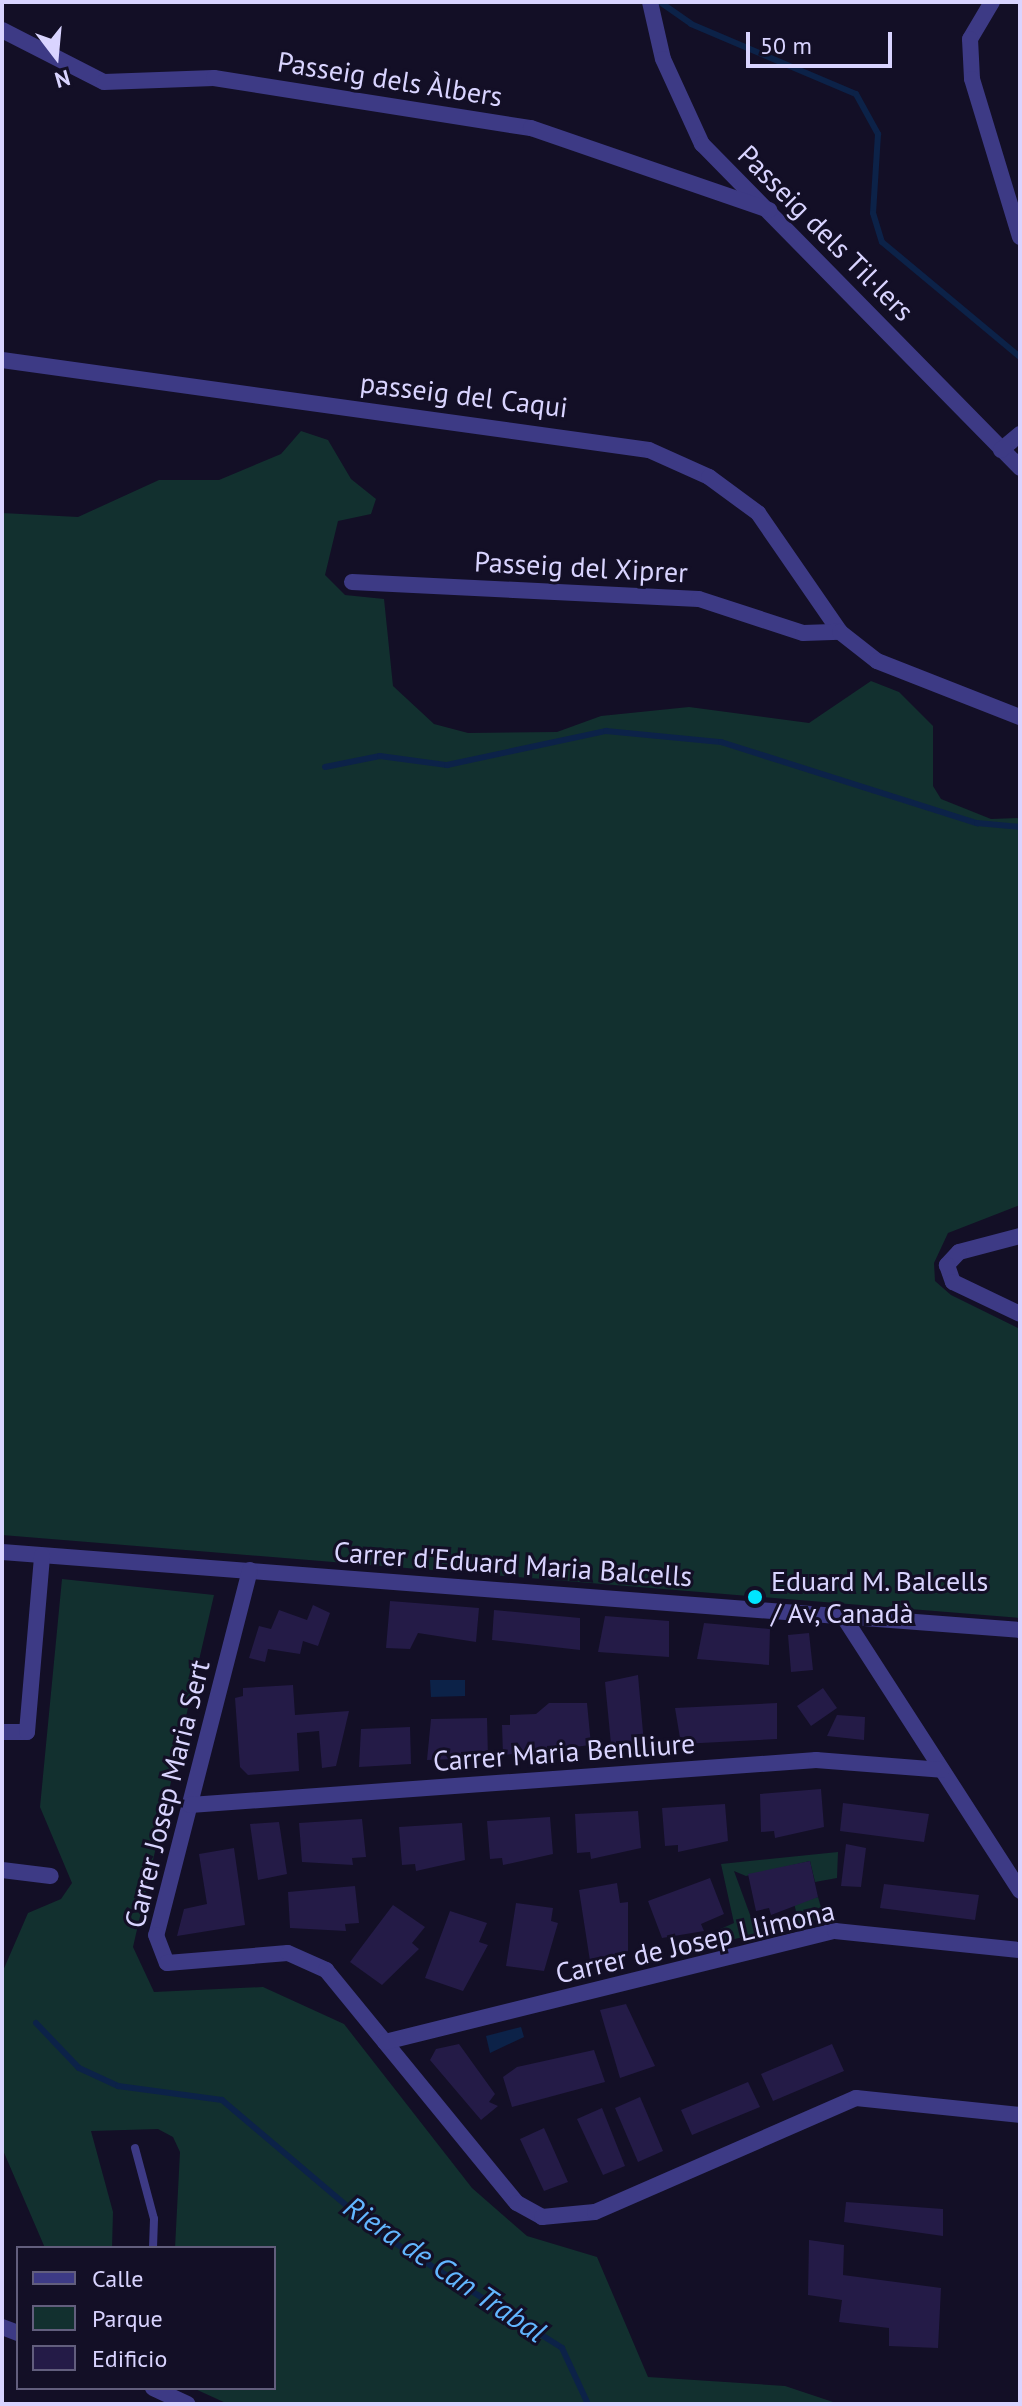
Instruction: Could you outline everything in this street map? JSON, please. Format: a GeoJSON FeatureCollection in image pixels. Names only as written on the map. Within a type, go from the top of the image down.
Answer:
{"type":"FeatureCollection","features":[{"type":"Feature","properties":{"kind":"street","name":"Passeig dels Til·lers"},"geometry":{"type":"LineString","coordinates":[[650,2],[663,59],[702,144],[1020,468]]}},
{"type":"Feature","properties":{"kind":"street"},"geometry":{"type":"LineString","coordinates":[[992,2],[970,39],[972,79],[1020,237]]}},
{"type":"Feature","properties":{"kind":"street","name":"Passeig dels Àlbers"},"geometry":{"type":"LineString","coordinates":[[2,30],[104,82],[214,78],[531,128],[769,210]]}},
{"type":"Feature","properties":{"kind":"street","name":"passeig del Caqui"},"geometry":{"type":"LineString","coordinates":[[2,360],[649,450],[709,477],[758,513],[840,632]]}},
{"type":"Feature","properties":{"kind":"street"},"geometry":{"type":"LineString","coordinates":[[1001,450],[1020,434]]}},
{"type":"Feature","properties":{"kind":"street","name":"Passeig del Xiprer"},"geometry":{"type":"LineString","coordinates":[[352,582],[671,594],[803,633],[840,632]]}},
{"type":"Feature","properties":{"kind":"street"},"geometry":{"type":"LineString","coordinates":[[840,632],[877,661],[1020,717]]}},
{"type":"Feature","properties":{"kind":"street"},"geometry":{"type":"LineString","coordinates":[[1020,1236],[950,1257],[953,1282],[1020,1314]]}},
{"type":"Feature","properties":{"kind":"street","name":"Carrer d'Eduard Maria Balcells"},"geometry":{"type":"LineString","coordinates":[[2,1552],[1020,1630]]}},
{"type":"Feature","properties":{"kind":"street"},"geometry":{"type":"LineString","coordinates":[[2,1732],[27,1732],[42,1556]]}},
{"type":"Feature","properties":{"kind":"street","name":"Carrer Josep Maria Sert"},"geometry":{"type":"LineString","coordinates":[[250,1570],[156,1935],[163,1959],[178,1967],[305,1957],[326,1970],[517,2203],[542,2217],[595,2212],[856,2098],[1020,2115]]}},
{"type":"Feature","properties":{"kind":"street"},"geometry":{"type":"LineString","coordinates":[[843,1616],[1020,1891]]}},
{"type":"Feature","properties":{"kind":"street","name":"Carrer Maria Benlliure"},"geometry":{"type":"LineString","coordinates":[[190,1805],[816,1760],[942,1770]]}},
{"type":"Feature","properties":{"kind":"street"},"geometry":{"type":"LineString","coordinates":[[2,1870],[51,1876]]}},
{"type":"Feature","properties":{"kind":"street","name":"Carrer de Josep Llimona"},"geometry":{"type":"LineString","coordinates":[[385,2042],[835,1931],[1020,1950]]}},
{"type":"Feature","properties":{"kind":"street"},"geometry":{"type":"LineString","coordinates":[[157,2390],[188,2404]]}},
{"type":"Feature","properties":{"kind":"lane"},"geometry":{"type":"LineString","coordinates":[[135,2148],[152,2207],[153,2246]]}},
{"type":"Feature","properties":{"kind":"green space"},"geometry":{"type":"Polygon","coordinates":[[[301,431],[328,440],[351,479],[376,499],[371,514],[338,521],[325,575],[345,595],[384,599],[393,686],[434,724],[468,733],[557,732],[601,716],[689,707],[809,723],[871,681],[899,692],[933,726],[933,786],[941,799],[991,819],[1020,818],[1020,1205],[948,1233],[934,1263],[935,1281],[951,1295],[1020,1329],[1020,1618],[2,1535],[2,513],[78,517],[159,480],[219,480],[281,454],[301,431]]]}},
{"type":"Feature","properties":{"kind":"green space"},"geometry":{"type":"Polygon","coordinates":[[[62,1579],[214,1595],[133,1947],[154,1992],[263,1987],[344,2024],[472,2188],[527,2236],[597,2257],[648,2377],[785,2386],[839,2404],[228,2404],[197,2390],[276,2390],[276,2246],[175,2246],[180,2152],[173,2137],[158,2129],[91,2131],[113,2212],[112,2246],[44,2246],[2,2148],[2,1973],[28,1913],[61,1899],[72,1883],[40,1807],[62,1579]]]}},
{"type":"Feature","properties":{"kind":"green space"},"geometry":{"type":"Polygon","coordinates":[[[838,1852],[837,1878],[815,1882],[810,1861],[746,1876],[734,1871],[753,1923],[765,1921],[768,1931],[722,1942],[718,1930],[734,1923],[721,1864],[838,1852]]]}},
{"type":"Feature","properties":{"kind":"green space"},"geometry":{"type":"Polygon","coordinates":[[[818,1897],[824,1918],[799,1924],[794,1903],[818,1897]]]}},
{"type":"Feature","properties":{"kind":"water"},"geometry":{"type":"Polygon","coordinates":[[[430,1680],[465,1680],[465,1696],[431,1697],[430,1680]]]}},
{"type":"Feature","properties":{"kind":"water"},"geometry":{"type":"Polygon","coordinates":[[[521,2027],[524,2037],[490,2053],[486,2036],[521,2027]]]}},
{"type":"Feature","properties":{"kind":"building"},"geometry":{"type":"Polygon","coordinates":[[[390,1601],[479,1608],[476,1642],[418,1633],[410,1649],[386,1648],[390,1601]]]}},
{"type":"Feature","properties":{"kind":"building"},"geometry":{"type":"Polygon","coordinates":[[[313,1605],[330,1613],[318,1646],[303,1641],[300,1654],[268,1649],[265,1662],[249,1658],[259,1626],[271,1629],[279,1610],[307,1620],[313,1605]]]}},
{"type":"Feature","properties":{"kind":"building"},"geometry":{"type":"Polygon","coordinates":[[[494,1610],[580,1618],[580,1650],[492,1640],[494,1610]]]}},
{"type":"Feature","properties":{"kind":"building"},"geometry":{"type":"Polygon","coordinates":[[[605,1616],[669,1621],[669,1657],[598,1652],[605,1616]]]}},
{"type":"Feature","properties":{"kind":"building"},"geometry":{"type":"Polygon","coordinates":[[[704,1623],[770,1629],[769,1665],[697,1659],[704,1623]]]}},
{"type":"Feature","properties":{"kind":"building"},"geometry":{"type":"Polygon","coordinates":[[[809,1633],[813,1670],[791,1672],[788,1635],[809,1633]]]}},
{"type":"Feature","properties":{"kind":"building"},"geometry":{"type":"Polygon","coordinates":[[[638,1675],[644,1744],[611,1744],[605,1682],[638,1675]]]}},
{"type":"Feature","properties":{"kind":"building"},"geometry":{"type":"Polygon","coordinates":[[[293,1685],[295,1715],[349,1711],[336,1766],[322,1768],[319,1731],[297,1733],[299,1771],[248,1775],[240,1767],[235,1698],[243,1696],[243,1688],[293,1685]]]}},
{"type":"Feature","properties":{"kind":"building"},"geometry":{"type":"Polygon","coordinates":[[[823,1688],[837,1708],[811,1726],[797,1706],[823,1688]]]}},
{"type":"Feature","properties":{"kind":"building"},"geometry":{"type":"Polygon","coordinates":[[[549,1703],[587,1703],[591,1745],[503,1755],[502,1725],[510,1725],[510,1715],[536,1714],[549,1703]]]}},
{"type":"Feature","properties":{"kind":"building"},"geometry":{"type":"Polygon","coordinates":[[[777,1703],[777,1739],[681,1744],[675,1708],[777,1703]]]}},
{"type":"Feature","properties":{"kind":"building"},"geometry":{"type":"Polygon","coordinates":[[[837,1715],[865,1717],[864,1740],[827,1736],[837,1715]]]}},
{"type":"Feature","properties":{"kind":"building"},"geometry":{"type":"Polygon","coordinates":[[[487,1718],[488,1758],[427,1760],[431,1719],[487,1718]]]}},
{"type":"Feature","properties":{"kind":"building"},"geometry":{"type":"Polygon","coordinates":[[[410,1727],[411,1764],[359,1767],[361,1729],[410,1727]]]}},
{"type":"Feature","properties":{"kind":"building"},"geometry":{"type":"Polygon","coordinates":[[[821,1789],[824,1827],[775,1838],[774,1831],[761,1832],[760,1794],[821,1789]]]}},
{"type":"Feature","properties":{"kind":"building"},"geometry":{"type":"Polygon","coordinates":[[[843,1803],[929,1814],[924,1842],[840,1831],[843,1803]]]}},
{"type":"Feature","properties":{"kind":"building"},"geometry":{"type":"Polygon","coordinates":[[[725,1804],[728,1841],[678,1852],[678,1845],[665,1846],[662,1808],[725,1804]]]}},
{"type":"Feature","properties":{"kind":"building"},"geometry":{"type":"Polygon","coordinates":[[[638,1811],[641,1848],[591,1859],[590,1852],[577,1853],[575,1814],[638,1811]]]}},
{"type":"Feature","properties":{"kind":"building"},"geometry":{"type":"Polygon","coordinates":[[[550,1817],[553,1854],[503,1865],[502,1858],[490,1859],[487,1821],[550,1817]]]}},
{"type":"Feature","properties":{"kind":"building"},"geometry":{"type":"Polygon","coordinates":[[[362,1819],[366,1857],[352,1858],[353,1865],[302,1862],[299,1823],[362,1819]]]}},
{"type":"Feature","properties":{"kind":"building"},"geometry":{"type":"Polygon","coordinates":[[[279,1822],[287,1874],[258,1880],[250,1824],[279,1822]]]}},
{"type":"Feature","properties":{"kind":"building"},"geometry":{"type":"Polygon","coordinates":[[[462,1823],[465,1860],[416,1871],[415,1864],[402,1865],[399,1827],[462,1823]]]}},
{"type":"Feature","properties":{"kind":"building"},"geometry":{"type":"Polygon","coordinates":[[[846,1844],[866,1848],[861,1887],[841,1886],[846,1844]]]}},
{"type":"Feature","properties":{"kind":"building"},"geometry":{"type":"Polygon","coordinates":[[[234,1848],[245,1925],[177,1936],[184,1909],[207,1904],[199,1854],[234,1848]]]}},
{"type":"Feature","properties":{"kind":"building"},"geometry":{"type":"Polygon","coordinates":[[[810,1861],[818,1897],[771,1915],[769,1908],[756,1911],[748,1874],[810,1861]]]}},
{"type":"Feature","properties":{"kind":"building"},"geometry":{"type":"Polygon","coordinates":[[[710,1878],[724,1914],[701,1924],[704,1931],[662,1938],[648,1901],[710,1878]]]}},
{"type":"Feature","properties":{"kind":"building"},"geometry":{"type":"Polygon","coordinates":[[[617,1883],[620,1903],[628,1902],[628,1955],[590,1961],[579,1890],[617,1883]]]}},
{"type":"Feature","properties":{"kind":"building"},"geometry":{"type":"Polygon","coordinates":[[[884,1884],[979,1895],[975,1920],[880,1908],[884,1884]]]}},
{"type":"Feature","properties":{"kind":"building"},"geometry":{"type":"Polygon","coordinates":[[[355,1886],[359,1923],[345,1924],[346,1931],[290,1928],[288,1892],[355,1886]]]}},
{"type":"Feature","properties":{"kind":"building"},"geometry":{"type":"Polygon","coordinates":[[[516,1903],[553,1908],[551,1921],[558,1923],[544,1971],[506,1966],[516,1903]]]}},
{"type":"Feature","properties":{"kind":"building"},"geometry":{"type":"Polygon","coordinates":[[[393,1905],[425,1927],[412,1943],[419,1949],[382,1985],[350,1962],[393,1905]]]}},
{"type":"Feature","properties":{"kind":"building"},"geometry":{"type":"Polygon","coordinates":[[[450,1911],[487,1923],[479,1942],[488,1945],[463,1991],[425,1978],[450,1911]]]}},
{"type":"Feature","properties":{"kind":"building"},"geometry":{"type":"Polygon","coordinates":[[[626,2004],[655,2066],[620,2078],[600,2010],[626,2004]]]}},
{"type":"Feature","properties":{"kind":"building"},"geometry":{"type":"Polygon","coordinates":[[[459,2044],[495,2094],[489,2102],[498,2106],[481,2120],[430,2060],[436,2049],[459,2044]]]}},
{"type":"Feature","properties":{"kind":"building"},"geometry":{"type":"Polygon","coordinates":[[[832,2044],[844,2071],[773,2101],[761,2074],[832,2044]]]}},
{"type":"Feature","properties":{"kind":"building"},"geometry":{"type":"Polygon","coordinates":[[[594,2050],[605,2082],[512,2107],[503,2077],[517,2067],[594,2050]]]}},
{"type":"Feature","properties":{"kind":"building"},"geometry":{"type":"Polygon","coordinates":[[[748,2082],[760,2107],[692,2135],[681,2110],[748,2082]]]}},
{"type":"Feature","properties":{"kind":"building"},"geometry":{"type":"Polygon","coordinates":[[[640,2097],[663,2151],[638,2162],[615,2108],[640,2097]]]}},
{"type":"Feature","properties":{"kind":"building"},"geometry":{"type":"Polygon","coordinates":[[[602,2108],[625,2166],[603,2175],[577,2119],[602,2108]]]}},
{"type":"Feature","properties":{"kind":"building"},"geometry":{"type":"Polygon","coordinates":[[[544,2128],[568,2182],[544,2191],[520,2139],[544,2128]]]}},
{"type":"Feature","properties":{"kind":"building"},"geometry":{"type":"Polygon","coordinates":[[[846,2202],[943,2209],[943,2236],[844,2222],[846,2202]]]}},
{"type":"Feature","properties":{"kind":"building"},"geometry":{"type":"Polygon","coordinates":[[[809,2240],[844,2245],[843,2275],[941,2288],[938,2348],[889,2346],[889,2328],[839,2322],[842,2300],[808,2295],[809,2240]]]}},
{"type":"Feature","properties":{"kind":"waterway"},"geometry":{"type":"LineString","coordinates":[[660,2],[691,24],[856,94],[878,134],[873,213],[882,242],[1020,357]]}},
{"type":"Feature","properties":{"kind":"waterway"},"geometry":{"type":"LineString","coordinates":[[325,767],[380,756],[447,765],[606,731],[721,742],[977,823],[1020,827]]}},
{"type":"Feature","properties":{"kind":"waterway","name":"Riera de Can Trabal"},"geometry":{"type":"LineString","coordinates":[[36,2023],[79,2068],[118,2086],[222,2100],[379,2233],[562,2348],[588,2404]]}},
{"type":"Feature","properties":{"kind":"place","name":"Eduard M. Balcells / Av, Canadà"},"geometry":{"type":"Point","coordinates":[755,1597]}}]}
